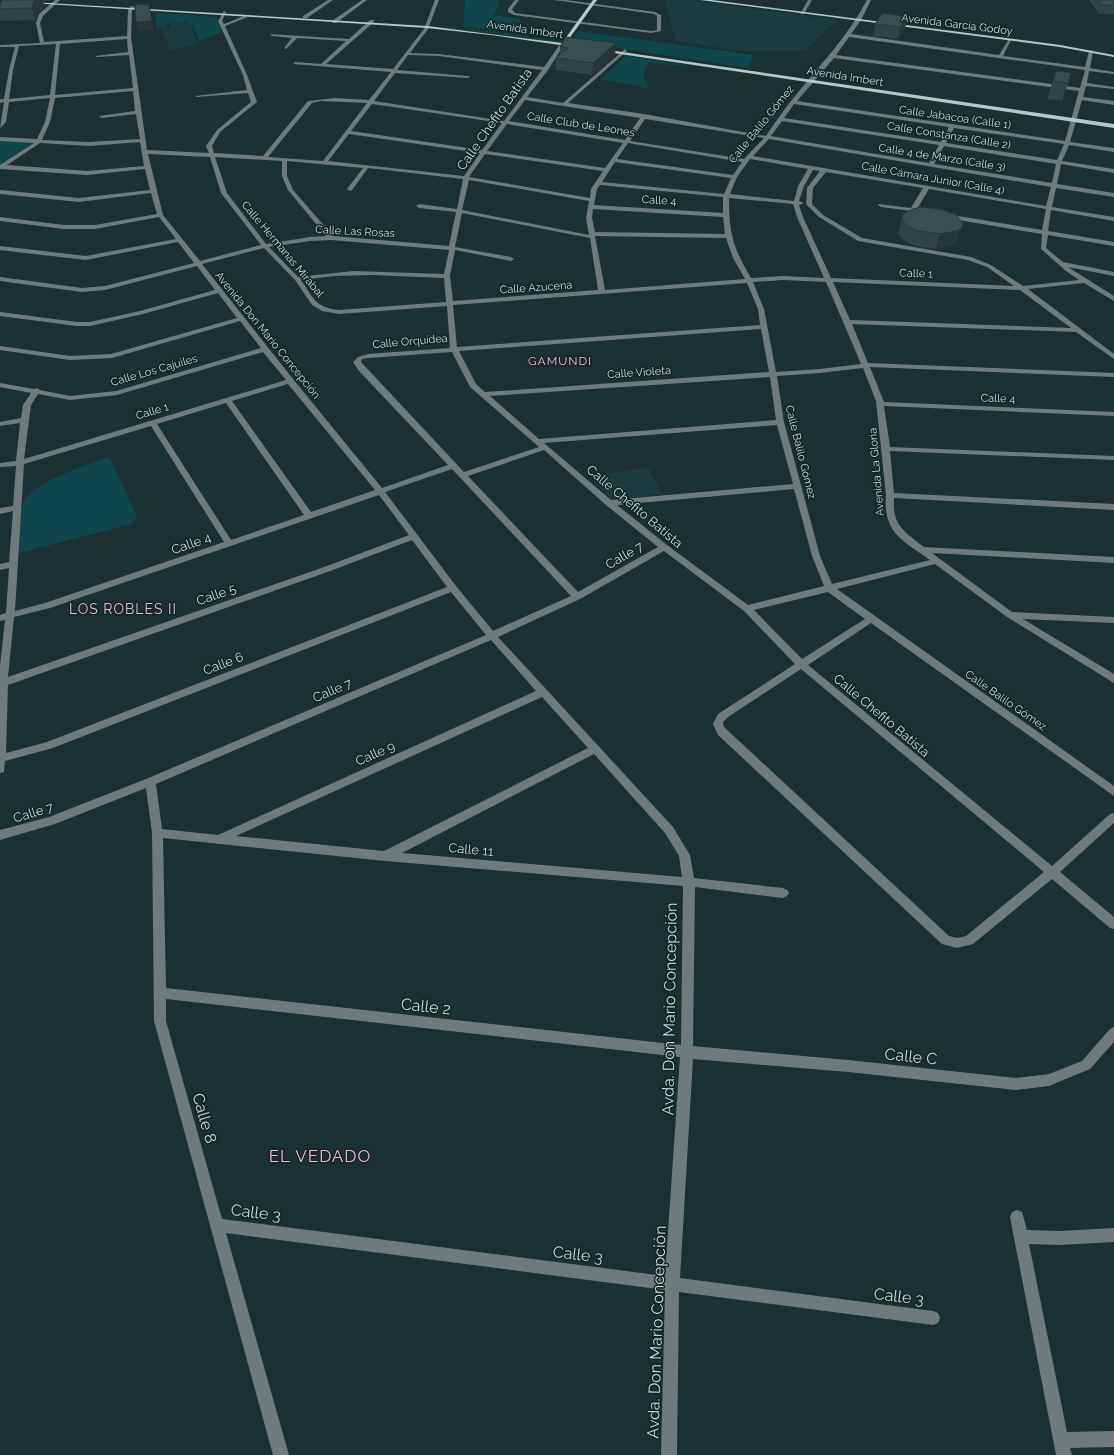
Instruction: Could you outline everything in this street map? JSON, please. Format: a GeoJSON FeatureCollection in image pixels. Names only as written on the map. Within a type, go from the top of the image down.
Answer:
{"type":"FeatureCollection","features":[{"type":"Feature","properties":{"kind":"main road","name":"Avenida Imbert"},"geometry":{"type":"LineString","coordinates":[[29,0],[223,14],[305,17],[336,21]]}},
{"type":"Feature","properties":{"kind":"main road","name":"Calle Chefito Batista"},"geometry":{"type":"LineString","coordinates":[[564,43],[595,0]]}},
{"type":"Feature","properties":{"kind":"main road","name":"Avenida García Godoy"},"geometry":{"type":"LineString","coordinates":[[702,0],[725,1],[802,13],[1090,51],[1114,56]]}},
{"type":"Feature","properties":{"kind":"main road","name":"Avenida Imbert"},"geometry":{"type":"LineString","coordinates":[[23,3],[55,2]]}},
{"type":"Feature","properties":{"kind":"main road","name":"Avenida Imbert"},"geometry":{"type":"LineString","coordinates":[[223,14],[246,17],[427,26],[578,45]]}},
{"type":"Feature","properties":{"kind":"main road","name":"Avenida Imbert"},"geometry":{"type":"LineString","coordinates":[[594,46],[623,52]]}},
{"type":"Feature","properties":{"kind":"main road","name":"Avenida Imbert"},"geometry":{"type":"LineString","coordinates":[[599,50],[689,61],[1114,124]]}},
{"type":"Feature","properties":{"kind":"street"},"geometry":{"type":"LineString","coordinates":[[305,17],[331,0]]}},
{"type":"Feature","properties":{"kind":"street"},"geometry":{"type":"LineString","coordinates":[[336,21],[365,0]]}},
{"type":"Feature","properties":{"kind":"street"},"geometry":{"type":"LineString","coordinates":[[325,162],[427,26],[437,0]]}},
{"type":"Feature","properties":{"kind":"street"},"geometry":{"type":"LineString","coordinates":[[517,0],[510,9],[510,11],[514,14],[651,32],[659,31],[659,16],[657,14],[556,0]]}},
{"type":"Feature","properties":{"kind":"street"},"geometry":{"type":"LineString","coordinates":[[802,13],[810,0]]}},
{"type":"Feature","properties":{"kind":"street","name":"Calle Balilo Gómez"},"geometry":{"type":"LineString","coordinates":[[869,0],[859,20],[833,56],[793,102],[767,138],[747,159],[734,177],[726,196],[728,236],[736,258],[749,280],[761,309],[780,422],[816,556],[830,589],[1114,792]]}},
{"type":"Feature","properties":{"kind":"street"},"geometry":{"type":"LineString","coordinates":[[42,44],[38,23],[41,15],[55,2]]}},
{"type":"Feature","properties":{"kind":"street","name":"Avenida Don Mario Concepción"},"geometry":{"type":"LineString","coordinates":[[132,8],[129,37],[138,112],[147,167],[160,215],[241,320],[380,491],[453,588],[492,636]]}},
{"type":"Feature","properties":{"kind":"street","name":"Calle Hermanas Mirabal"},"geometry":{"type":"LineString","coordinates":[[223,14],[220,21],[245,75],[254,102],[228,121],[213,136],[209,146],[224,193],[265,246],[297,279],[314,304],[324,310]]}},
{"type":"Feature","properties":{"kind":"street"},"geometry":{"type":"LineString","coordinates":[[222,26],[246,17]]}},
{"type":"Feature","properties":{"kind":"street"},"geometry":{"type":"LineString","coordinates":[[322,65],[370,22]]}},
{"type":"Feature","properties":{"kind":"street"},"geometry":{"type":"LineString","coordinates":[[272,35],[350,40]]}},
{"type":"Feature","properties":{"kind":"street"},"geometry":{"type":"LineString","coordinates":[[848,35],[1114,73]]}},
{"type":"Feature","properties":{"kind":"street"},"geometry":{"type":"LineString","coordinates":[[286,48],[296,36]]}},
{"type":"Feature","properties":{"kind":"street"},"geometry":{"type":"LineString","coordinates":[[0,46],[129,37]]}},
{"type":"Feature","properties":{"kind":"street"},"geometry":{"type":"LineString","coordinates":[[1000,57],[1009,40]]}},
{"type":"Feature","properties":{"kind":"street"},"geometry":{"type":"LineString","coordinates":[[1,166],[39,141],[46,129],[52,97],[58,43]]}},
{"type":"Feature","properties":{"kind":"street","name":"Calle Chefito Batista"},"geometry":{"type":"LineString","coordinates":[[564,43],[484,152],[467,178],[459,210],[447,276],[454,349],[473,385],[610,503],[664,547],[747,609],[801,664],[1114,924]]}},
{"type":"Feature","properties":{"kind":"street"},"geometry":{"type":"LineString","coordinates":[[0,126],[3,122],[6,101],[8,70],[17,46]]}},
{"type":"Feature","properties":{"kind":"street"},"geometry":{"type":"LineString","coordinates":[[1090,51],[1080,98],[1067,143],[1059,163],[1049,208],[1043,248],[1083,281],[1114,299]]}},
{"type":"Feature","properties":{"kind":"street"},"geometry":{"type":"LineString","coordinates":[[564,104],[623,52]]}},
{"type":"Feature","properties":{"kind":"street"},"geometry":{"type":"LineString","coordinates":[[97,56],[132,53]]}},
{"type":"Feature","properties":{"kind":"street"},"geometry":{"type":"LineString","coordinates":[[407,54],[439,55],[546,69]]}},
{"type":"Feature","properties":{"kind":"street"},"geometry":{"type":"LineString","coordinates":[[833,56],[1083,87],[1114,88]]}},
{"type":"Feature","properties":{"kind":"street"},"geometry":{"type":"LineString","coordinates":[[296,63],[468,77]]}},
{"type":"Feature","properties":{"kind":"street"},"geometry":{"type":"LineString","coordinates":[[0,101],[135,89]]}},
{"type":"Feature","properties":{"kind":"street"},"geometry":{"type":"LineString","coordinates":[[196,96],[250,91]]}},
{"type":"Feature","properties":{"kind":"street","name":"Calle 4 de Marzo (Calle 3)"},"geometry":{"type":"LineString","coordinates":[[523,98],[644,116],[767,138],[1114,195]]}},
{"type":"Feature","properties":{"kind":"street"},"geometry":{"type":"LineString","coordinates":[[1080,98],[1114,103]]}},
{"type":"Feature","properties":{"kind":"street","name":"Calle Club de Leones"},"geometry":{"type":"LineString","coordinates":[[265,158],[310,102],[317,99],[371,102],[747,159]]}},
{"type":"Feature","properties":{"kind":"street","name":"Calle Jabacoa (Calle 1)"},"geometry":{"type":"LineString","coordinates":[[793,102],[1114,150]]}},
{"type":"Feature","properties":{"kind":"street"},"geometry":{"type":"LineString","coordinates":[[102,116],[138,112]]}},
{"type":"Feature","properties":{"kind":"street"},"geometry":{"type":"LineString","coordinates":[[602,292],[589,218],[591,200],[594,190],[606,170],[644,116]]}},
{"type":"Feature","properties":{"kind":"street","name":"Calle Constanza (Calle 2)"},"geometry":{"type":"LineString","coordinates":[[781,119],[1114,171]]}},
{"type":"Feature","properties":{"kind":"street"},"geometry":{"type":"LineString","coordinates":[[931,165],[952,126]]}},
{"type":"Feature","properties":{"kind":"street"},"geometry":{"type":"LineString","coordinates":[[348,132],[606,170]]}},
{"type":"Feature","properties":{"kind":"street"},"geometry":{"type":"LineString","coordinates":[[0,139],[89,144],[142,140]]}},
{"type":"Feature","properties":{"kind":"street"},"geometry":{"type":"LineString","coordinates":[[144,152],[325,162],[467,178],[591,200]]}},
{"type":"Feature","properties":{"kind":"street"},"geometry":{"type":"LineString","coordinates":[[285,159],[282,169],[285,181],[296,198],[331,238]]}},
{"type":"Feature","properties":{"kind":"street","name":"Calle Cámara Junior (Calle 4)"},"geometry":{"type":"LineString","coordinates":[[747,159],[824,170],[1114,219]]}},
{"type":"Feature","properties":{"kind":"street"},"geometry":{"type":"LineString","coordinates":[[613,160],[734,177]]}},
{"type":"Feature","properties":{"kind":"street"},"geometry":{"type":"LineString","coordinates":[[1,166],[87,173],[147,167]]}},
{"type":"Feature","properties":{"kind":"street"},"geometry":{"type":"LineString","coordinates":[[350,189],[366,167]]}},
{"type":"Feature","properties":{"kind":"street"},"geometry":{"type":"LineString","coordinates":[[796,203],[801,186],[811,168]]}},
{"type":"Feature","properties":{"kind":"street"},"geometry":{"type":"LineString","coordinates":[[809,204],[810,188],[824,170]]}},
{"type":"Feature","properties":{"kind":"street"},"geometry":{"type":"LineString","coordinates":[[598,183],[809,204],[821,216],[860,240],[969,258],[989,266],[1022,288],[1114,356]]}},
{"type":"Feature","properties":{"kind":"street"},"geometry":{"type":"LineString","coordinates":[[913,210],[927,187]]}},
{"type":"Feature","properties":{"kind":"street"},"geometry":{"type":"LineString","coordinates":[[0,192],[79,200],[154,191]]}},
{"type":"Feature","properties":{"kind":"street","name":"Avenida La Gloria"},"geometry":{"type":"LineString","coordinates":[[796,203],[800,218],[866,365],[881,404],[890,495],[889,510],[893,524],[922,550],[1010,615],[1114,679]]}},
{"type":"Feature","properties":{"kind":"street"},"geometry":{"type":"LineString","coordinates":[[882,205],[935,214]]}},
{"type":"Feature","properties":{"kind":"street"},"geometry":{"type":"LineString","coordinates":[[419,206],[459,210],[592,236],[728,236]]}},
{"type":"Feature","properties":{"kind":"street","name":"Calle 4"},"geometry":{"type":"LineString","coordinates":[[590,207],[726,215]]}},
{"type":"Feature","properties":{"kind":"street"},"geometry":{"type":"LineString","coordinates":[[0,219],[64,227],[95,227],[160,215]]}},
{"type":"Feature","properties":{"kind":"street"},"geometry":{"type":"LineString","coordinates":[[942,215],[1114,244]]}},
{"type":"Feature","properties":{"kind":"street"},"geometry":{"type":"LineString","coordinates":[[0,228],[9,220]]}},
{"type":"Feature","properties":{"kind":"street","name":"Calle Las Rosas"},"geometry":{"type":"LineString","coordinates":[[0,279],[82,290],[95,289],[117,286],[265,246],[310,239],[331,238],[452,248],[511,258]]}},
{"type":"Feature","properties":{"kind":"street"},"geometry":{"type":"LineString","coordinates":[[0,248],[86,258],[180,240]]}},
{"type":"Feature","properties":{"kind":"street"},"geometry":{"type":"LineString","coordinates":[[1061,264],[1114,274]]}},
{"type":"Feature","properties":{"kind":"street"},"geometry":{"type":"LineString","coordinates":[[297,279],[318,275],[343,274],[447,276]]}},
{"type":"Feature","properties":{"kind":"street","name":"Calle 1"},"geometry":{"type":"LineString","coordinates":[[749,280],[783,278],[1022,288],[1083,281]]}},
{"type":"Feature","properties":{"kind":"street","name":"Calle Azucena"},"geometry":{"type":"LineString","coordinates":[[324,310],[339,312],[749,280]]}},
{"type":"Feature","properties":{"kind":"street"},"geometry":{"type":"LineString","coordinates":[[0,314],[77,324],[90,324],[141,313],[218,291]]}},
{"type":"Feature","properties":{"kind":"street"},"geometry":{"type":"LineString","coordinates":[[0,348],[79,359],[95,359],[112,356],[241,320]]}},
{"type":"Feature","properties":{"kind":"street"},"geometry":{"type":"LineString","coordinates":[[847,322],[1079,330]]}},
{"type":"Feature","properties":{"kind":"street","name":"Calle Orquídea"},"geometry":{"type":"LineString","coordinates":[[577,597],[362,370],[357,362],[360,358],[368,356],[764,327]]}},
{"type":"Feature","properties":{"kind":"street","name":"Calle Los Cajuiles"},"geometry":{"type":"LineString","coordinates":[[0,385],[37,390],[70,398],[117,393],[265,350]]}},
{"type":"Feature","properties":{"kind":"street"},"geometry":{"type":"LineString","coordinates":[[866,365],[1114,375]]}},
{"type":"Feature","properties":{"kind":"street","name":"Calle Violeta"},"geometry":{"type":"LineString","coordinates":[[483,394],[820,371],[866,365]]}},
{"type":"Feature","properties":{"kind":"street","name":"Calle 1"},"geometry":{"type":"LineString","coordinates":[[0,465],[20,462],[290,381]]}},
{"type":"Feature","properties":{"kind":"street"},"geometry":{"type":"LineString","coordinates":[[0,762],[1,684],[10,616],[12,564],[18,508],[24,420],[27,405],[37,390]]}},
{"type":"Feature","properties":{"kind":"street"},"geometry":{"type":"LineString","coordinates":[[228,400],[309,516]]}},
{"type":"Feature","properties":{"kind":"street","name":"Calle 4"},"geometry":{"type":"LineString","coordinates":[[881,404],[1114,414]]}},
{"type":"Feature","properties":{"kind":"street"},"geometry":{"type":"LineString","coordinates":[[0,424],[24,420]]}},
{"type":"Feature","properties":{"kind":"street"},"geometry":{"type":"LineString","coordinates":[[152,422],[230,544]]}},
{"type":"Feature","properties":{"kind":"street"},"geometry":{"type":"LineString","coordinates":[[538,441],[780,422]]}},
{"type":"Feature","properties":{"kind":"street"},"geometry":{"type":"LineString","coordinates":[[463,475],[546,447]]}},
{"type":"Feature","properties":{"kind":"street"},"geometry":{"type":"LineString","coordinates":[[886,449],[1114,458]]}},
{"type":"Feature","properties":{"kind":"street","name":"Calle 4"},"geometry":{"type":"LineString","coordinates":[[0,618],[54,604],[454,466]]}},
{"type":"Feature","properties":{"kind":"street"},"geometry":{"type":"LineString","coordinates":[[610,503],[797,486]]}},
{"type":"Feature","properties":{"kind":"street"},"geometry":{"type":"LineString","coordinates":[[890,495],[1114,507]]}},
{"type":"Feature","properties":{"kind":"street"},"geometry":{"type":"LineString","coordinates":[[0,511],[18,508]]}},
{"type":"Feature","properties":{"kind":"street","name":"Calle 5"},"geometry":{"type":"LineString","coordinates":[[1,684],[330,568],[415,536]]}},
{"type":"Feature","properties":{"kind":"street","name":"Calle 7"},"geometry":{"type":"LineString","coordinates":[[0,835],[51,821],[150,782],[492,636],[577,597],[664,547]]}},
{"type":"Feature","properties":{"kind":"street"},"geometry":{"type":"LineString","coordinates":[[922,550],[1114,560]]}},
{"type":"Feature","properties":{"kind":"street"},"geometry":{"type":"LineString","coordinates":[[747,609],[937,561]]}},
{"type":"Feature","properties":{"kind":"street"},"geometry":{"type":"LineString","coordinates":[[0,566],[12,564]]}},
{"type":"Feature","properties":{"kind":"street","name":"Calle 6"},"geometry":{"type":"LineString","coordinates":[[0,762],[49,745],[453,588]]}},
{"type":"Feature","properties":{"kind":"street"},"geometry":{"type":"LineString","coordinates":[[1010,615],[1114,620]]}},
{"type":"Feature","properties":{"kind":"street"},"geometry":{"type":"LineString","coordinates":[[871,619],[718,719],[718,729],[946,940],[957,943],[969,940],[1051,873],[1114,817]]}},
{"type":"Feature","properties":{"kind":"street","name":"Avda. Don Mario Concepción"},"geometry":{"type":"LineString","coordinates":[[492,636],[669,830],[677,841],[684,855],[689,882],[687,1052],[672,1284],[669,1455]]}},
{"type":"Feature","properties":{"kind":"street","name":"Calle 9"},"geometry":{"type":"LineString","coordinates":[[219,839],[544,692]]}},
{"type":"Feature","properties":{"kind":"street"},"geometry":{"type":"LineString","coordinates":[[385,856],[596,749]]}},
{"type":"Feature","properties":{"kind":"street","name":"Calle 8"},"geometry":{"type":"LineString","coordinates":[[150,782],[157,833],[161,992],[160,1021],[281,1455]]}},
{"type":"Feature","properties":{"kind":"street","name":"Calle 11"},"geometry":{"type":"LineString","coordinates":[[157,833],[385,856],[689,882],[783,893]]}},
{"type":"Feature","properties":{"kind":"street","name":"Calle 2"},"geometry":{"type":"LineString","coordinates":[[161,992],[687,1052]]}},
{"type":"Feature","properties":{"kind":"street","name":"Calle C"},"geometry":{"type":"LineString","coordinates":[[687,1052],[848,1066],[1016,1084],[1049,1080],[1086,1065],[1114,1033]]}},
{"type":"Feature","properties":{"kind":"street"},"geometry":{"type":"LineString","coordinates":[[1017,1217],[1062,1448],[1114,1438]]}},
{"type":"Feature","properties":{"kind":"street","name":"Calle 3"},"geometry":{"type":"LineString","coordinates":[[218,1225],[933,1318]]}},
{"type":"Feature","properties":{"kind":"street"},"geometry":{"type":"LineString","coordinates":[[1021,1237],[1060,1238],[1114,1235]]}},
{"type":"Feature","properties":{"kind":"shaded area"},"geometry":{"type":"Polygon","coordinates":[[[465,0],[499,0],[498,7],[493,15],[520,19],[520,32],[463,27],[465,0]]]}},
{"type":"Feature","properties":{"kind":"shaded area"},"geometry":{"type":"Polygon","coordinates":[[[664,0],[688,0],[837,20],[805,51],[740,51],[676,41],[664,0]]]}},
{"type":"Feature","properties":{"kind":"shaded area"},"geometry":{"type":"Polygon","coordinates":[[[155,13],[216,17],[222,32],[199,41],[193,25],[186,25],[186,22],[167,23],[167,27],[157,28],[155,13]]]}},
{"type":"Feature","properties":{"kind":"shaded area"},"geometry":{"type":"Polygon","coordinates":[[[169,23],[182,23],[192,26],[198,45],[170,50],[161,28],[170,28],[169,23]]]}},
{"type":"Feature","properties":{"kind":"shaded area"},"geometry":{"type":"Polygon","coordinates":[[[429,27],[496,32],[563,42],[561,43],[494,33],[429,27]]]}},
{"type":"Feature","properties":{"kind":"shaded area"},"geometry":{"type":"Polygon","coordinates":[[[578,31],[754,55],[748,68],[571,41],[578,31]]]}},
{"type":"Feature","properties":{"kind":"shaded area"},"geometry":{"type":"Polygon","coordinates":[[[625,56],[698,67],[648,63],[643,77],[650,89],[601,79],[625,56]]]}},
{"type":"Feature","properties":{"kind":"shaded area"},"geometry":{"type":"Polygon","coordinates":[[[0,139],[35,141],[0,166],[0,139]]]}},
{"type":"Feature","properties":{"kind":"shaded area"},"geometry":{"type":"Polygon","coordinates":[[[109,457],[137,516],[132,524],[19,553],[22,506],[30,493],[39,486],[63,474],[109,457]]]}},
{"type":"Feature","properties":{"kind":"shaded area"},"geometry":{"type":"Polygon","coordinates":[[[648,467],[662,494],[612,500],[590,476],[648,467]]]}},
{"type":"Feature","properties":{"kind":"building"},"geometry":{"type":"Polygon","coordinates":[[[3,0],[36,0],[34,1],[32,8],[0,9],[0,4],[3,0]]]}},
{"type":"Feature","properties":{"kind":"building"},"geometry":{"type":"Polygon","coordinates":[[[1098,0],[1114,0],[1114,5],[1102,5],[1098,0]]]}},
{"type":"Feature","properties":{"kind":"building"},"geometry":{"type":"Polygon","coordinates":[[[135,4],[149,5],[152,21],[136,22],[135,4]]]}},
{"type":"Feature","properties":{"kind":"building"},"geometry":{"type":"Polygon","coordinates":[[[883,13],[908,17],[900,27],[875,24],[883,13]]]}},
{"type":"Feature","properties":{"kind":"building"},"geometry":{"type":"Polygon","coordinates":[[[566,37],[616,43],[593,63],[556,58],[568,48],[560,46],[566,37]]]}},
{"type":"Feature","properties":{"kind":"building"},"geometry":{"type":"Polygon","coordinates":[[[1056,71],[1071,73],[1068,83],[1054,81],[1056,71]]]}},
{"type":"Feature","properties":{"kind":"building"},"geometry":{"type":"Polygon","coordinates":[[[921,207],[939,209],[955,214],[963,223],[962,227],[957,231],[940,234],[919,231],[905,224],[902,219],[903,214],[921,207]]]}},
{"type":"Feature","properties":{"kind":"district","name":"GAMUNDI"},"geometry":{"type":"Point","coordinates":[560,361]}},
{"type":"Feature","properties":{"kind":"district","name":"LOS ROBLES II"},"geometry":{"type":"Point","coordinates":[123,609]}},
{"type":"Feature","properties":{"kind":"district","name":"EL VEDADO"},"geometry":{"type":"Point","coordinates":[320,1156]}}]}
